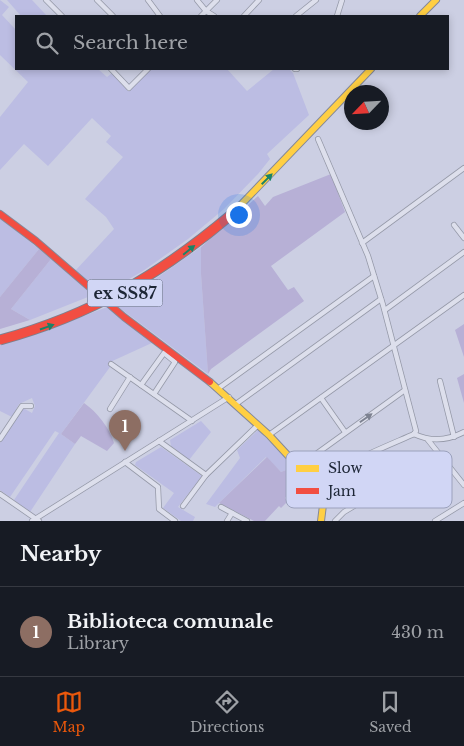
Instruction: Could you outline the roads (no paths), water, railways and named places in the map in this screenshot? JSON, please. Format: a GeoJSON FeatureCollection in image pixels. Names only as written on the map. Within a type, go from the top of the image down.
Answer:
{"type":"FeatureCollection","features":[{"type":"Feature","properties":{"kind":"main road"},"geometry":{"type":"LineString","coordinates":[[421,15],[436,0]]}},
{"type":"Feature","properties":{"kind":"main road","name":"ex SS87"},"geometry":{"type":"LineString","coordinates":[[0,340],[65,321],[123,294],[177,260],[232,214],[370,70]]}},
{"type":"Feature","properties":{"kind":"main road"},"geometry":{"type":"LineString","coordinates":[[0,214],[36,241],[124,317],[219,388],[286,454]]}},
{"type":"Feature","properties":{"kind":"street"},"geometry":{"type":"LineString","coordinates":[[46,0],[61,15]]}},
{"type":"Feature","properties":{"kind":"street"},"geometry":{"type":"LineString","coordinates":[[97,0],[111,15]]}},
{"type":"Feature","properties":{"kind":"street"},"geometry":{"type":"LineString","coordinates":[[148,0],[159,15]]}},
{"type":"Feature","properties":{"kind":"street"},"geometry":{"type":"LineString","coordinates":[[197,0],[206,11],[212,15]]}},
{"type":"Feature","properties":{"kind":"street"},"geometry":{"type":"LineString","coordinates":[[202,15],[217,0]]}},
{"type":"Feature","properties":{"kind":"street"},"geometry":{"type":"LineString","coordinates":[[245,15],[259,0]]}},
{"type":"Feature","properties":{"kind":"street"},"geometry":{"type":"LineString","coordinates":[[297,15],[316,0]]}},
{"type":"Feature","properties":{"kind":"street"},"geometry":{"type":"LineString","coordinates":[[338,15],[342,0]]}},
{"type":"Feature","properties":{"kind":"street"},"geometry":{"type":"LineString","coordinates":[[112,70],[129,88],[147,70]]}},
{"type":"Feature","properties":{"kind":"street"},"geometry":{"type":"LineString","coordinates":[[318,139],[374,276],[406,390],[416,431],[414,434]]}},
{"type":"Feature","properties":{"kind":"street"},"geometry":{"type":"LineString","coordinates":[[362,243],[464,168]]}},
{"type":"Feature","properties":{"kind":"street"},"geometry":{"type":"LineString","coordinates":[[454,224],[464,238]]}},
{"type":"Feature","properties":{"kind":"street"},"geometry":{"type":"LineString","coordinates":[[385,310],[464,252]]}},
{"type":"Feature","properties":{"kind":"street"},"geometry":{"type":"LineString","coordinates":[[219,388],[374,276]]}},
{"type":"Feature","properties":{"kind":"street"},"geometry":{"type":"LineString","coordinates":[[268,435],[464,295]]}},
{"type":"Feature","properties":{"kind":"street"},"geometry":{"type":"LineString","coordinates":[[236,404],[381,299]]}},
{"type":"Feature","properties":{"kind":"street"},"geometry":{"type":"LineString","coordinates":[[142,386],[164,353],[175,362],[154,394]]}},
{"type":"Feature","properties":{"kind":"street"},"geometry":{"type":"LineString","coordinates":[[111,364],[192,421]]}},
{"type":"Feature","properties":{"kind":"street"},"geometry":{"type":"LineString","coordinates":[[110,409],[130,377]]}},
{"type":"Feature","properties":{"kind":"street"},"geometry":{"type":"LineString","coordinates":[[440,381],[454,437]]}},
{"type":"Feature","properties":{"kind":"street"},"geometry":{"type":"LineString","coordinates":[[320,451],[406,390]]}},
{"type":"Feature","properties":{"kind":"street"},"geometry":{"type":"LineString","coordinates":[[0,494],[36,520],[229,397]]}},
{"type":"Feature","properties":{"kind":"street"},"geometry":{"type":"LineString","coordinates":[[321,398],[346,432]]}},
{"type":"Feature","properties":{"kind":"street"},"geometry":{"type":"LineString","coordinates":[[0,439],[22,406],[31,406]]}},
{"type":"Feature","properties":{"kind":"street"},"geometry":{"type":"LineString","coordinates":[[183,506],[206,475],[258,425]]}},
{"type":"Feature","properties":{"kind":"street"},"geometry":{"type":"LineString","coordinates":[[428,440],[454,437],[464,432]]}},
{"type":"Feature","properties":{"kind":"street"},"geometry":{"type":"LineString","coordinates":[[377,451],[414,434],[428,440],[437,451]]}},
{"type":"Feature","properties":{"kind":"street"},"geometry":{"type":"LineString","coordinates":[[159,441],[206,475]]}},
{"type":"Feature","properties":{"kind":"street"},"geometry":{"type":"LineString","coordinates":[[125,462],[158,487],[159,509],[175,521]]}},
{"type":"Feature","properties":{"kind":"street"},"geometry":{"type":"LineString","coordinates":[[452,470],[464,485]]}},
{"type":"Feature","properties":{"kind":"street"},"geometry":{"type":"LineString","coordinates":[[435,521],[464,503]]}},
{"type":"Feature","properties":{"kind":"street"},"geometry":{"type":"LineString","coordinates":[[221,507],[246,521]]}},
{"type":"Feature","properties":{"kind":"street"},"geometry":{"type":"LineString","coordinates":[[334,521],[351,508]]}},
{"type":"Feature","properties":{"kind":"street"},"geometry":{"type":"LineString","coordinates":[[227,521],[232,513]]}},
{"type":"Feature","properties":{"kind":"place","name":"Biblioteca comunale"},"geometry":{"type":"Point","coordinates":[125,451]}}]}
